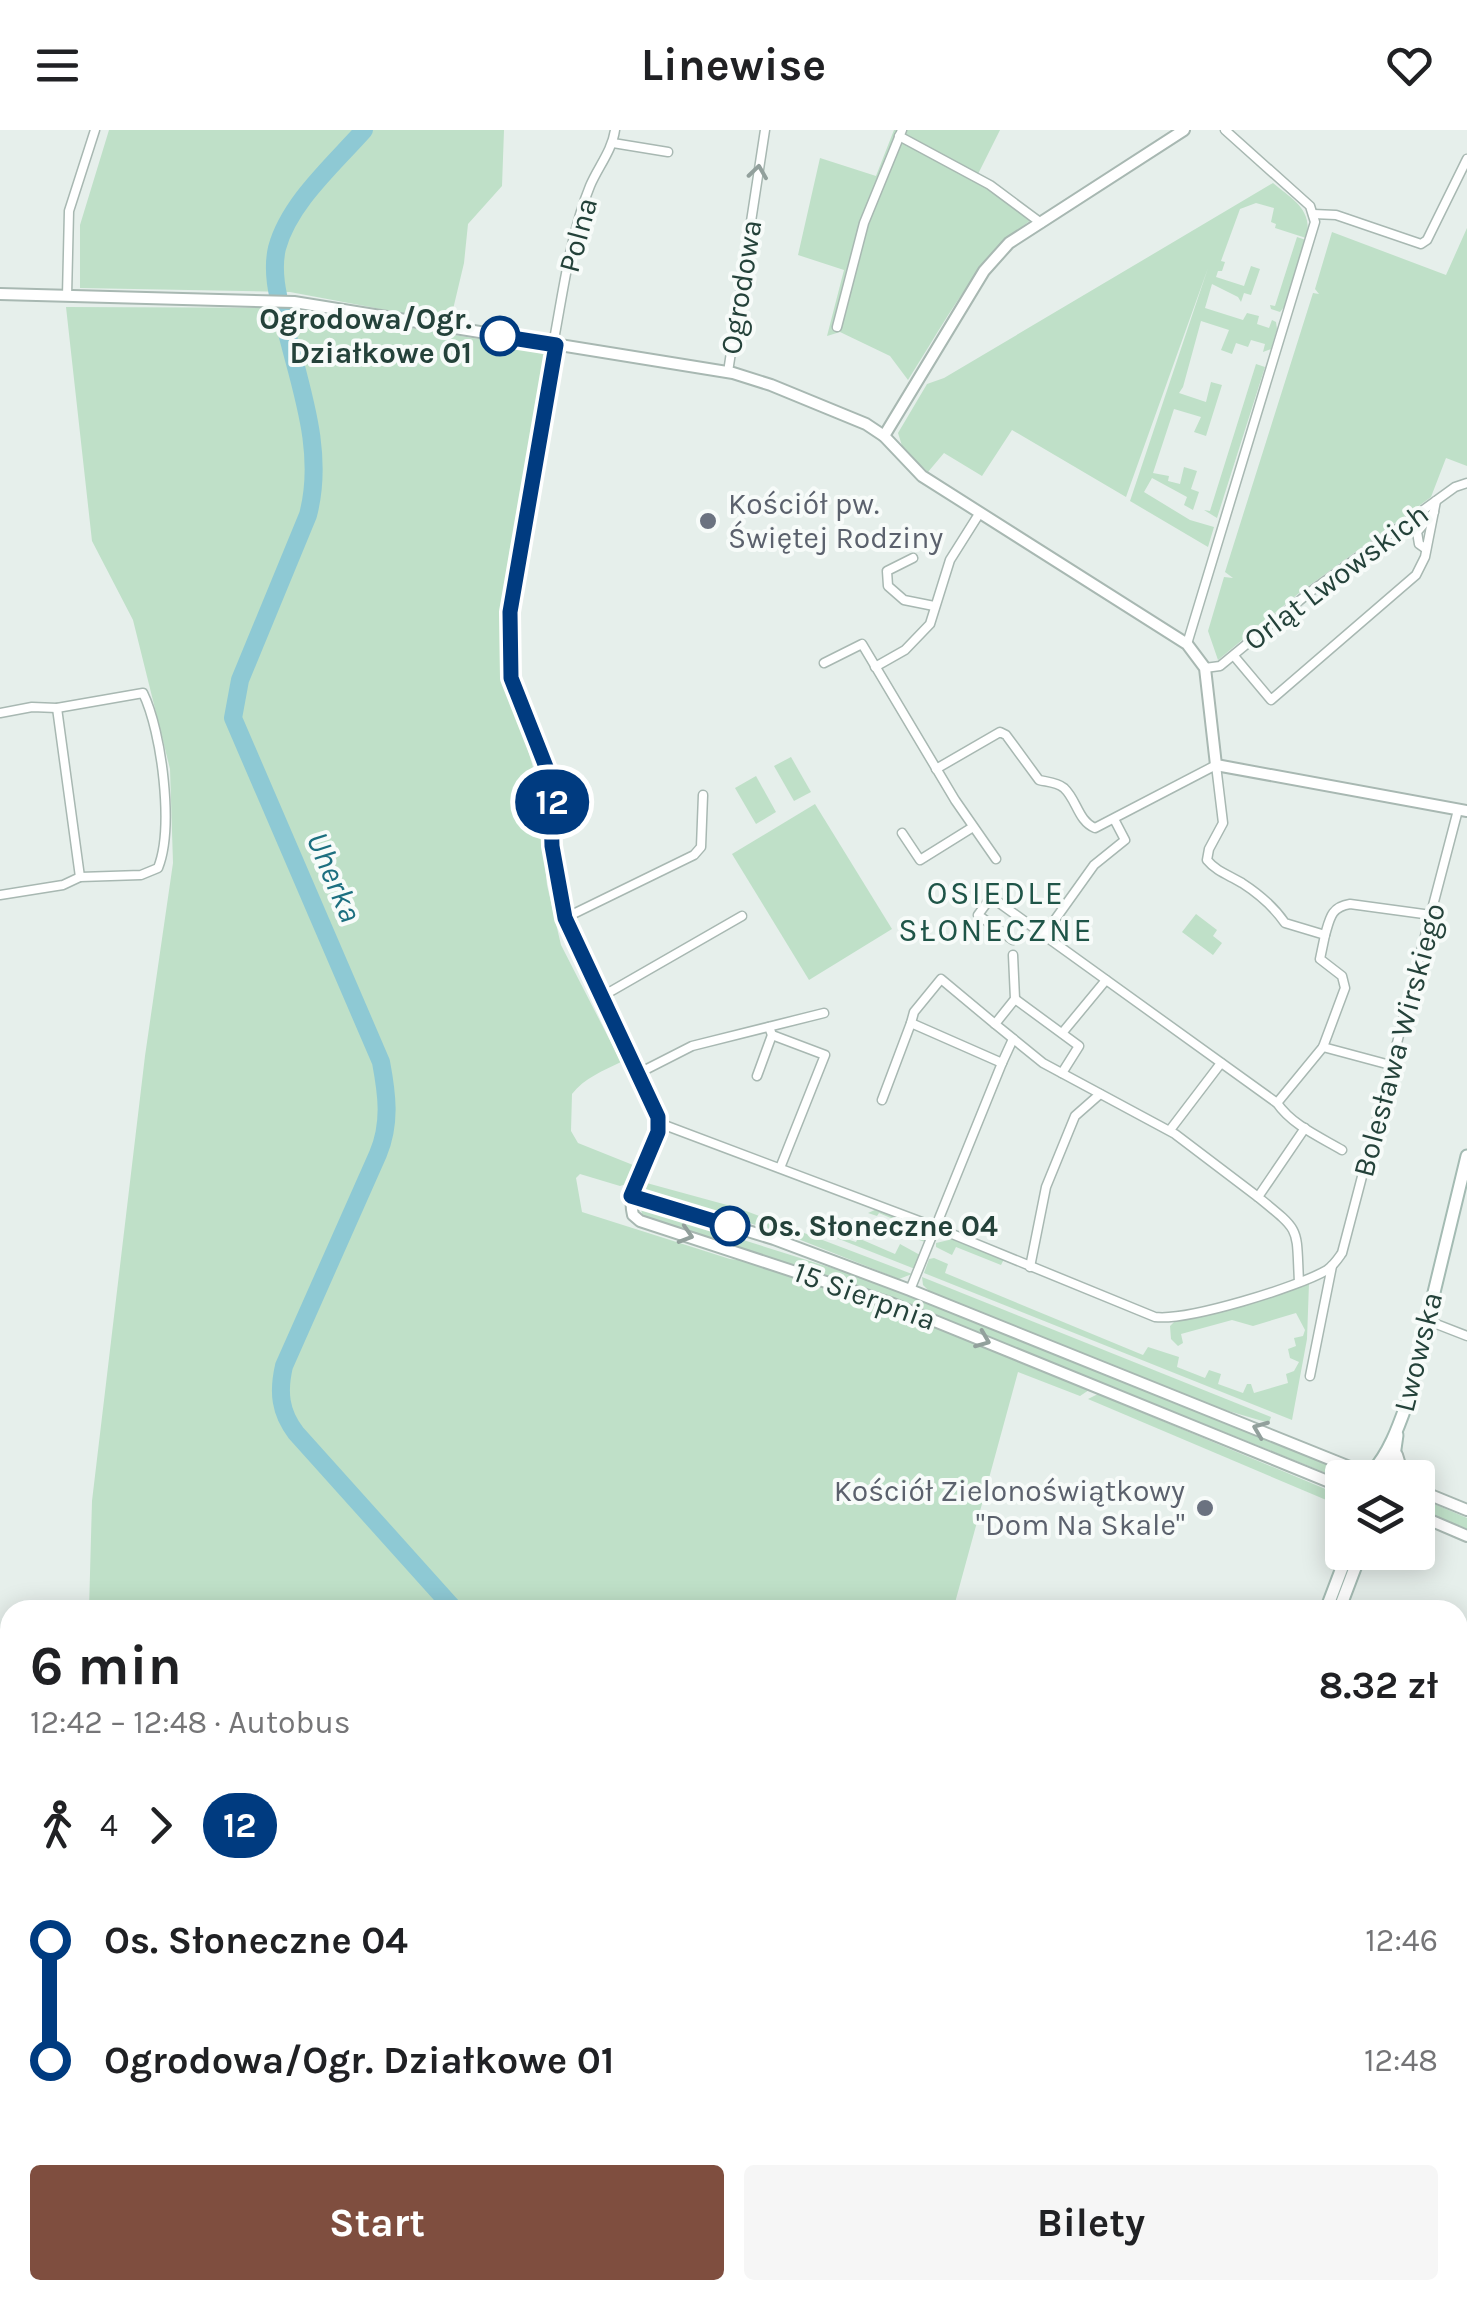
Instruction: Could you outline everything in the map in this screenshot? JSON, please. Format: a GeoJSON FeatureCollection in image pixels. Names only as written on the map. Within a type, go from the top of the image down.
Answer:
{"type":"FeatureCollection","features":[{"type":"Feature","properties":{"kind":"main road","name":"Lwowska"},"geometry":{"type":"LineString","coordinates":[[1392,1460],[1467,1156]]}},
{"type":"Feature","properties":{"kind":"main road","name":"Lwowska"},"geometry":{"type":"LineString","coordinates":[[1383,1460],[1392,1451]]}},
{"type":"Feature","properties":{"kind":"main road"},"geometry":{"type":"LineString","coordinates":[[1330,1600],[1341,1570]]}},
{"type":"Feature","properties":{"kind":"main road"},"geometry":{"type":"LineString","coordinates":[[1342,1600],[1354,1570]]}},
{"type":"Feature","properties":{"kind":"street"},"geometry":{"type":"LineString","coordinates":[[67,296],[69,211],[96,130]]}},
{"type":"Feature","properties":{"kind":"street","name":"Polna"},"geometry":{"type":"LineString","coordinates":[[555,345],[565,280],[590,187],[615,130]]}},
{"type":"Feature","properties":{"kind":"street","name":"Ogrodowa"},"geometry":{"type":"LineString","coordinates":[[0,294],[294,302],[728,372],[766,130]]}},
{"type":"Feature","properties":{"kind":"street"},"geometry":{"type":"LineString","coordinates":[[884,436],[984,270],[1009,243],[1184,130]]}},
{"type":"Feature","properties":{"kind":"street"},"geometry":{"type":"LineString","coordinates":[[1187,644],[1314,234],[1312,214],[1304,200],[1225,130]]}},
{"type":"Feature","properties":{"kind":"street"},"geometry":{"type":"LineString","coordinates":[[837,327],[864,223],[901,133],[1004,194],[1041,223]]}},
{"type":"Feature","properties":{"kind":"street"},"geometry":{"type":"LineString","coordinates":[[613,142],[668,152]]}},
{"type":"Feature","properties":{"kind":"street"},"geometry":{"type":"LineString","coordinates":[[1312,214],[1336,215],[1421,244],[1427,240],[1467,159]]}},
{"type":"Feature","properties":{"kind":"street"},"geometry":{"type":"LineString","coordinates":[[555,345],[510,612],[511,678],[550,777],[552,846],[565,918],[640,1073],[659,1123],[631,1196]]}},
{"type":"Feature","properties":{"kind":"street"},"geometry":{"type":"LineString","coordinates":[[728,372],[782,389],[866,424],[884,436],[922,476],[1187,644],[1205,668],[1223,823],[1207,860],[1214,869],[1242,883],[1276,909],[1285,923],[1325,935]]}},
{"type":"Feature","properties":{"kind":"street","name":"Orląt Lwowskich"},"geometry":{"type":"LineString","coordinates":[[1205,668],[1220,666],[1310,592],[1467,483]]}},
{"type":"Feature","properties":{"kind":"street"},"geometry":{"type":"LineString","coordinates":[[1234,656],[1270,700],[1416,575],[1436,501]]}},
{"type":"Feature","properties":{"kind":"street"},"geometry":{"type":"LineString","coordinates":[[875,667],[905,650],[930,624],[950,560],[979,514]]}},
{"type":"Feature","properties":{"kind":"street"},"geometry":{"type":"LineString","coordinates":[[913,558],[887,572],[888,586],[904,600],[934,606]]}},
{"type":"Feature","properties":{"kind":"street"},"geometry":{"type":"LineString","coordinates":[[824,663],[862,644],[936,769],[996,859]]}},
{"type":"Feature","properties":{"kind":"street"},"geometry":{"type":"LineString","coordinates":[[0,713],[144,693],[163,778],[164,854],[158,868],[141,875],[80,877],[63,885],[0,895]]}},
{"type":"Feature","properties":{"kind":"street"},"geometry":{"type":"LineString","coordinates":[[57,708],[80,877]]}},
{"type":"Feature","properties":{"kind":"street"},"geometry":{"type":"LineString","coordinates":[[936,769],[1000,732],[1039,780],[1066,789],[1088,824],[1099,827],[1216,764],[1463,810]]}},
{"type":"Feature","properties":{"kind":"street"},"geometry":{"type":"LineString","coordinates":[[565,918],[694,854],[701,847],[702,795]]}},
{"type":"Feature","properties":{"kind":"street","name":"Bolesława Wirskiego"},"geometry":{"type":"LineString","coordinates":[[1310,1376],[1332,1266],[1342,1253],[1463,810]]}},
{"type":"Feature","properties":{"kind":"street"},"geometry":{"type":"LineString","coordinates":[[1044,935],[1094,865],[1125,840],[1114,819]]}},
{"type":"Feature","properties":{"kind":"street"},"geometry":{"type":"LineString","coordinates":[[902,833],[920,860],[973,828]]}},
{"type":"Feature","properties":{"kind":"street"},"geometry":{"type":"LineString","coordinates":[[1013,940],[978,915],[991,897],[1305,1128],[1342,1150]]}},
{"type":"Feature","properties":{"kind":"street"},"geometry":{"type":"LineString","coordinates":[[1277,1104],[1323,1046],[1345,988],[1342,976],[1320,958],[1331,912],[1350,904],[1432,915]]}},
{"type":"Feature","properties":{"kind":"street"},"geometry":{"type":"LineString","coordinates":[[601,997],[742,916]]}},
{"type":"Feature","properties":{"kind":"street"},"geometry":{"type":"LineString","coordinates":[[995,1024],[1015,998],[1014,955]]}},
{"type":"Feature","properties":{"kind":"street"},"geometry":{"type":"LineString","coordinates":[[882,1100],[914,1012],[941,980],[1062,1073],[1170,1130],[1258,1198],[1296,1232],[1299,1282]]}},
{"type":"Feature","properties":{"kind":"street"},"geometry":{"type":"LineString","coordinates":[[1063,1032],[1106,980]]}},
{"type":"Feature","properties":{"kind":"street"},"geometry":{"type":"LineString","coordinates":[[1015,998],[1079,1046],[1062,1073]]}},
{"type":"Feature","properties":{"kind":"street"},"geometry":{"type":"LineString","coordinates":[[640,1073],[692,1046],[770,1031],[824,1013]]}},
{"type":"Feature","properties":{"kind":"street"},"geometry":{"type":"LineString","coordinates":[[912,1023],[1002,1064]]}},
{"type":"Feature","properties":{"kind":"street"},"geometry":{"type":"LineString","coordinates":[[757,1076],[770,1031]]}},
{"type":"Feature","properties":{"kind":"street"},"geometry":{"type":"LineString","coordinates":[[770,1031],[825,1055],[780,1168]]}},
{"type":"Feature","properties":{"kind":"street"},"geometry":{"type":"LineString","coordinates":[[910,1290],[1014,1039]]}},
{"type":"Feature","properties":{"kind":"street"},"geometry":{"type":"LineString","coordinates":[[1323,1046],[1394,1066]]}},
{"type":"Feature","properties":{"kind":"street"},"geometry":{"type":"LineString","coordinates":[[1170,1130],[1221,1063]]}},
{"type":"Feature","properties":{"kind":"street"},"geometry":{"type":"LineString","coordinates":[[1030,1268],[1046,1187],[1075,1116],[1100,1094]]}},
{"type":"Feature","properties":{"kind":"street"},"geometry":{"type":"LineString","coordinates":[[659,1123],[1164,1318],[1299,1282],[1332,1266]]}},
{"type":"Feature","properties":{"kind":"street"},"geometry":{"type":"LineString","coordinates":[[1258,1198],[1305,1128]]}},
{"type":"Feature","properties":{"kind":"street"},"geometry":{"type":"LineString","coordinates":[[722,1159],[727,1147]]}},
{"type":"Feature","properties":{"kind":"street","name":"15 Sierpnia"},"geometry":{"type":"LineString","coordinates":[[1325,1481],[893,1304],[640,1221],[633,1215],[631,1196],[774,1240],[910,1290],[1335,1460]]}},
{"type":"Feature","properties":{"kind":"street"},"geometry":{"type":"LineString","coordinates":[[864,1212],[868,1201]]}},
{"type":"Feature","properties":{"kind":"street"},"geometry":{"type":"LineString","coordinates":[[1426,1320],[1467,1336]]}},
{"type":"Feature","properties":{"kind":"street"},"geometry":{"type":"LineString","coordinates":[[1374,1460],[1392,1451],[1396,1460]]}},
{"type":"Feature","properties":{"kind":"street"},"geometry":{"type":"LineString","coordinates":[[1435,1497],[1467,1510]]}},
{"type":"Feature","properties":{"kind":"street"},"geometry":{"type":"LineString","coordinates":[[1435,1522],[1467,1536]]}},
{"type":"Feature","properties":{"kind":"green space"},"geometry":{"type":"Polygon","coordinates":[[[109,130],[504,130],[502,186],[468,224],[464,263],[450,322],[290,292],[80,288],[80,225],[109,130]]]}},
{"type":"Feature","properties":{"kind":"green space"},"geometry":{"type":"Polygon","coordinates":[[[894,130],[1000,130],[975,180],[1031,220],[977,273],[908,380],[890,356],[840,332],[827,336],[844,270],[798,255],[820,158],[876,176],[894,130]]]}},
{"type":"Feature","properties":{"kind":"green space"},"geometry":{"type":"Polygon","coordinates":[[[1273,183],[1304,213],[1306,238],[1275,228],[1276,224],[1271,222],[1274,208],[1256,203],[1240,209],[1221,261],[1225,262],[1222,271],[1216,277],[1244,286],[1251,266],[1260,269],[1251,295],[1244,293],[1241,302],[1212,284],[1205,308],[1243,320],[1247,313],[1259,316],[1257,324],[1269,328],[1272,320],[1276,322],[1271,349],[1263,352],[1265,344],[1251,340],[1248,347],[1236,343],[1232,354],[1221,350],[1229,330],[1201,321],[1179,393],[1206,402],[1211,382],[1222,385],[1206,436],[1194,432],[1201,417],[1174,409],[1153,473],[1169,476],[1168,481],[1180,484],[1184,467],[1197,471],[1191,489],[1199,492],[1193,510],[1184,505],[1187,497],[1152,478],[1144,492],[1190,520],[1214,527],[1208,547],[1130,501],[1208,268],[1126,497],[1012,430],[982,476],[944,453],[928,472],[903,449],[898,433],[927,384],[944,378],[1273,183]]]}},
{"type":"Feature","properties":{"kind":"green space"},"geometry":{"type":"Polygon","coordinates":[[[1467,228],[1467,466],[1446,458],[1431,497],[1299,593],[1218,660],[1208,631],[1224,577],[1233,578],[1225,572],[1313,293],[1319,294],[1315,289],[1332,232],[1446,275],[1467,228]]]}},
{"type":"Feature","properties":{"kind":"green space"},"geometry":{"type":"Polygon","coordinates":[[[1297,237],[1306,240],[1280,312],[1270,305],[1275,306],[1297,237]]]}},
{"type":"Feature","properties":{"kind":"green space"},"geometry":{"type":"Polygon","coordinates":[[[66,307],[287,308],[548,350],[500,657],[536,777],[547,885],[561,945],[621,1062],[588,1079],[572,1094],[571,1131],[578,1143],[638,1167],[630,1183],[620,1186],[580,1174],[576,1178],[582,1212],[730,1259],[755,1262],[891,1308],[1089,1390],[1080,1396],[1018,1372],[956,1600],[89,1600],[92,1501],[145,1056],[173,863],[170,769],[133,620],[92,541],[66,307]]]}},
{"type":"Feature","properties":{"kind":"green space"},"geometry":{"type":"Polygon","coordinates":[[[1256,364],[1265,367],[1217,518],[1204,510],[1210,511],[1256,364]]]}},
{"type":"Feature","properties":{"kind":"green space"},"geometry":{"type":"Polygon","coordinates":[[[791,757],[811,792],[794,801],[774,766],[791,757]]]}},
{"type":"Feature","properties":{"kind":"green space"},"geometry":{"type":"Polygon","coordinates":[[[756,776],[776,812],[756,824],[735,788],[756,776]]]}},
{"type":"Feature","properties":{"kind":"green space"},"geometry":{"type":"Polygon","coordinates":[[[815,804],[892,929],[809,980],[732,854],[815,804]]]}},
{"type":"Feature","properties":{"kind":"green space"},"geometry":{"type":"Polygon","coordinates":[[[1196,914],[1217,930],[1213,936],[1222,943],[1213,955],[1182,932],[1196,914]]]}},
{"type":"Feature","properties":{"kind":"green space"},"geometry":{"type":"Polygon","coordinates":[[[643,1182],[738,1208],[912,1274],[899,1279],[737,1219],[731,1213],[726,1216],[655,1196],[643,1182]]]}},
{"type":"Feature","properties":{"kind":"green space"},"geometry":{"type":"Polygon","coordinates":[[[641,1209],[867,1279],[1325,1461],[1325,1473],[871,1290],[651,1220],[641,1209]]]}},
{"type":"Feature","properties":{"kind":"green space"},"geometry":{"type":"Polygon","coordinates":[[[877,1209],[920,1225],[927,1233],[925,1242],[904,1235],[907,1225],[879,1213],[868,1213],[877,1209]]]}},
{"type":"Feature","properties":{"kind":"green space"},"geometry":{"type":"Polygon","coordinates":[[[806,1226],[856,1242],[858,1238],[895,1254],[900,1244],[920,1255],[915,1269],[806,1226]]]}},
{"type":"Feature","properties":{"kind":"green space"},"geometry":{"type":"Polygon","coordinates":[[[953,1239],[1004,1259],[1001,1265],[956,1247],[952,1255],[936,1247],[936,1243],[953,1239]]]}},
{"type":"Feature","properties":{"kind":"green space"},"geometry":{"type":"Polygon","coordinates":[[[929,1259],[948,1264],[945,1273],[1143,1355],[1148,1347],[1179,1357],[1177,1367],[1205,1378],[1209,1370],[1221,1374],[1218,1384],[1243,1393],[1247,1384],[1251,1384],[1254,1393],[1288,1383],[1286,1374],[1294,1371],[1299,1362],[1290,1358],[1288,1349],[1296,1346],[1294,1338],[1303,1336],[1305,1330],[1296,1313],[1253,1326],[1232,1320],[1181,1334],[1183,1343],[1178,1346],[1171,1339],[1170,1326],[1175,1321],[1309,1283],[1307,1339],[1292,1420],[924,1273],[929,1259]]]}},
{"type":"Feature","properties":{"kind":"green space"},"geometry":{"type":"Polygon","coordinates":[[[922,1277],[1271,1417],[1269,1423],[1215,1407],[930,1292],[922,1277]]]}},
{"type":"Feature","properties":{"kind":"green space"},"geometry":{"type":"Polygon","coordinates":[[[1098,1394],[1325,1489],[1325,1499],[1088,1399],[1098,1394]]]}},
{"type":"Feature","properties":{"kind":"green space"},"geometry":{"type":"Polygon","coordinates":[[[1435,1504],[1467,1518],[1467,1530],[1435,1516],[1435,1504]]]}},
{"type":"Feature","properties":{"kind":"waterway","name":"Uherka"},"geometry":{"type":"LineString","coordinates":[[364,130],[302,200],[277,248],[276,287],[312,443],[313,491],[308,515],[240,680],[233,718],[381,1062],[386,1097],[385,1131],[378,1154],[284,1366],[284,1409],[296,1433],[446,1600]]}},
{"type":"Feature","properties":{"kind":"bus line","name":"12"},"geometry":{"type":"LineString","coordinates":[[500,336],[556,345],[510,612],[511,678],[550,777],[552,846],[565,918],[657,1110],[658,1132],[631,1196],[730,1226]]}},
{"type":"Feature","properties":{"kind":"place","name":"Ogrodowa/Ogr. Działkowe 01"},"geometry":{"type":"Point","coordinates":[500,336]}},
{"type":"Feature","properties":{"kind":"place","name":"Kościół pw. Świętej Rodziny"},"geometry":{"type":"Point","coordinates":[708,521]}},
{"type":"Feature","properties":{"kind":"place","name":"Os. Słoneczne 04"},"geometry":{"type":"Point","coordinates":[730,1226]}},
{"type":"Feature","properties":{"kind":"place","name":"Kościół Zielonoświątkowy \"Dom Na Skale\""},"geometry":{"type":"Point","coordinates":[1205,1508]}},
{"type":"Feature","properties":{"kind":"district","name":"OSIEDLE SŁONECZNE"},"geometry":{"type":"Point","coordinates":[996,912]}}]}
